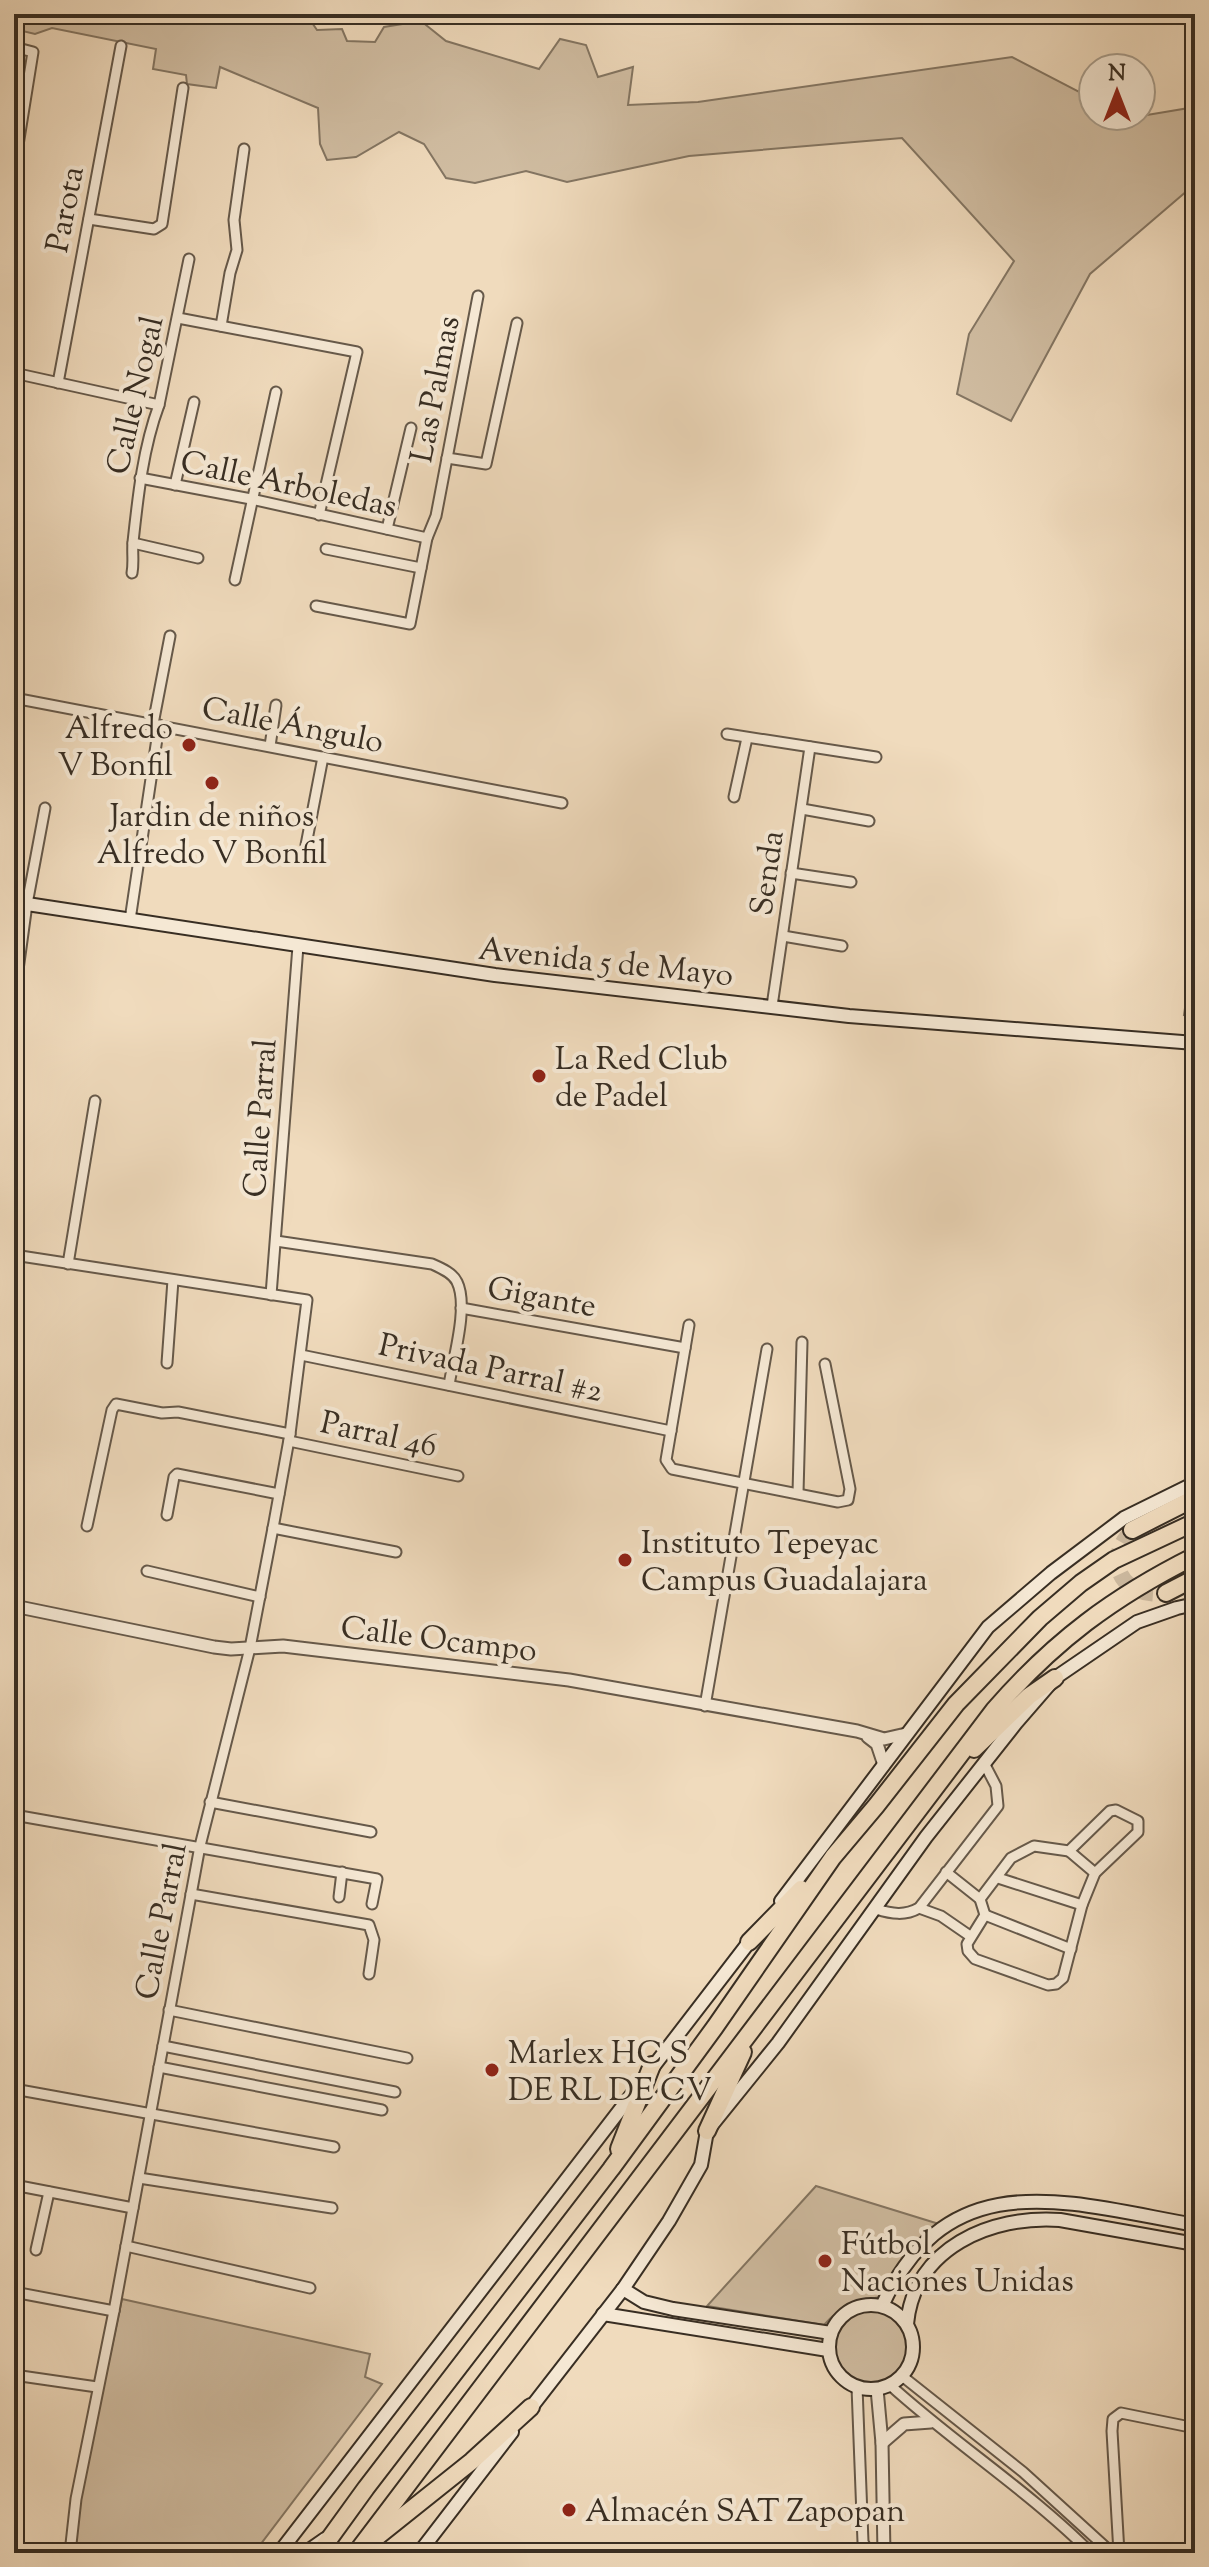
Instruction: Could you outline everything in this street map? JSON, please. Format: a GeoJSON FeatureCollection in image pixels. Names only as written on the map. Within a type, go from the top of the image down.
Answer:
{"type":"FeatureCollection","features":[{"type":"Feature","properties":{"kind":"highway"},"geometry":{"type":"LineString","coordinates":[[1132,1530],[1195,1498]]}},
{"type":"Feature","properties":{"kind":"highway"},"geometry":{"type":"LineString","coordinates":[[749,1942],[833,1857],[956,1704],[1040,1618],[1114,1560],[1195,1522]]}},
{"type":"Feature","properties":{"kind":"highway"},"geometry":{"type":"LineString","coordinates":[[356,2553],[994,1710],[1052,1648],[1087,1620],[1140,1585],[1195,1556]]}},
{"type":"Feature","properties":{"kind":"highway"},"geometry":{"type":"LineString","coordinates":[[1166,1593],[1195,1578]]}},
{"type":"Feature","properties":{"kind":"highway"},"geometry":{"type":"LineString","coordinates":[[937,1787],[1029,1696],[1055,1678]]}},
{"type":"Feature","properties":{"kind":"highway"},"geometry":{"type":"LineString","coordinates":[[319,2553],[611,2169],[715,2027],[833,1857]]}},
{"type":"Feature","properties":{"kind":"highway"},"geometry":{"type":"LineString","coordinates":[[707,2131],[755,2025]]}},
{"type":"Feature","properties":{"kind":"highway"},"geometry":{"type":"LineString","coordinates":[[611,2169],[652,2065]]}},
{"type":"Feature","properties":{"kind":"highway"},"geometry":{"type":"LineString","coordinates":[[356,2553],[472,2461],[531,2407]]}},
{"type":"Feature","properties":{"kind":"main road","name":"Avenida 5 de Mayo"},"geometry":{"type":"LineString","coordinates":[[20,903],[495,975],[849,1016],[1195,1043]]}},
{"type":"Feature","properties":{"kind":"main road"},"geometry":{"type":"LineString","coordinates":[[279,2553],[988,1627],[1051,1573],[1124,1518],[1195,1483]]}},
{"type":"Feature","properties":{"kind":"main road"},"geometry":{"type":"LineString","coordinates":[[419,2553],[623,2289],[669,2221],[701,2165],[707,2131],[778,2043],[926,1837],[984,1763],[1055,1678],[1137,1622],[1195,1604]]}},
{"type":"Feature","properties":{"kind":"main road"},"geometry":{"type":"LineString","coordinates":[[882,2306],[895,2281],[919,2248],[952,2220],[980,2208],[1020,2201],[1062,2202],[1195,2225]]}},
{"type":"Feature","properties":{"kind":"main road"},"geometry":{"type":"LineString","coordinates":[[907,2324],[882,2306],[857,2307],[845,2313],[831,2333],[828,2350],[837,2373],[857,2387],[877,2389],[890,2385],[902,2376],[910,2364],[913,2351],[907,2324],[909,2302],[922,2275],[937,2258],[958,2243],[1004,2224],[1030,2219],[1060,2220],[1195,2244]]}},
{"type":"Feature","properties":{"kind":"main road"},"geometry":{"type":"LineString","coordinates":[[623,2289],[644,2302],[673,2309],[831,2333]]}},
{"type":"Feature","properties":{"kind":"main road"},"geometry":{"type":"LineString","coordinates":[[603,2314],[828,2350]]}},
{"type":"Feature","properties":{"kind":"main road"},"geometry":{"type":"LineString","coordinates":[[305,2553],[337,2530]]}},
{"type":"Feature","properties":{"kind":"street","name":"Parota"},"geometry":{"type":"LineString","coordinates":[[58,383],[121,46]]}},
{"type":"Feature","properties":{"kind":"street"},"geometry":{"type":"LineString","coordinates":[[14,47],[33,52],[18,122],[14,170]]}},
{"type":"Feature","properties":{"kind":"street"},"geometry":{"type":"LineString","coordinates":[[89,219],[154,229],[162,224],[183,88]]}},
{"type":"Feature","properties":{"kind":"street"},"geometry":{"type":"LineString","coordinates":[[221,326],[237,250],[234,220],[244,149]]}},
{"type":"Feature","properties":{"kind":"street","name":"Calle Nogal"},"geometry":{"type":"LineString","coordinates":[[132,573],[140,478],[159,405],[189,259]]}},
{"type":"Feature","properties":{"kind":"street","name":"Las Palmas"},"geometry":{"type":"LineString","coordinates":[[316,606],[410,624],[427,538],[436,516],[478,296]]}},
{"type":"Feature","properties":{"kind":"street"},"geometry":{"type":"LineString","coordinates":[[178,318],[357,352],[319,515]]}},
{"type":"Feature","properties":{"kind":"street"},"geometry":{"type":"LineString","coordinates":[[447,458],[486,464],[517,323]]}},
{"type":"Feature","properties":{"kind":"street","name":"Calle Arboledas"},"geometry":{"type":"LineString","coordinates":[[14,373],[159,405]]}},
{"type":"Feature","properties":{"kind":"street"},"geometry":{"type":"LineString","coordinates":[[235,580],[276,392]]}},
{"type":"Feature","properties":{"kind":"street"},"geometry":{"type":"LineString","coordinates":[[175,485],[194,402]]}},
{"type":"Feature","properties":{"kind":"street"},"geometry":{"type":"LineString","coordinates":[[387,529],[411,428]]}},
{"type":"Feature","properties":{"kind":"street","name":"Calle Arboledas"},"geometry":{"type":"LineString","coordinates":[[140,478],[427,538]]}},
{"type":"Feature","properties":{"kind":"street"},"geometry":{"type":"LineString","coordinates":[[133,543],[198,558]]}},
{"type":"Feature","properties":{"kind":"street"},"geometry":{"type":"LineString","coordinates":[[326,549],[421,568]]}},
{"type":"Feature","properties":{"kind":"street"},"geometry":{"type":"LineString","coordinates":[[130,920],[170,636]]}},
{"type":"Feature","properties":{"kind":"street","name":"Calle Ángulo"},"geometry":{"type":"LineString","coordinates":[[14,698],[562,803]]}},
{"type":"Feature","properties":{"kind":"street"},"geometry":{"type":"LineString","coordinates":[[270,746],[276,705]]}},
{"type":"Feature","properties":{"kind":"street"},"geometry":{"type":"LineString","coordinates":[[727,734],[876,757]]}},
{"type":"Feature","properties":{"kind":"street"},"geometry":{"type":"LineString","coordinates":[[734,797],[747,738]]}},
{"type":"Feature","properties":{"kind":"street","name":"Senda"},"geometry":{"type":"LineString","coordinates":[[772,1006],[810,747]]}},
{"type":"Feature","properties":{"kind":"street"},"geometry":{"type":"LineString","coordinates":[[306,845],[323,757]]}},
{"type":"Feature","properties":{"kind":"street"},"geometry":{"type":"LineString","coordinates":[[14,999],[20,903],[45,808]]}},
{"type":"Feature","properties":{"kind":"street"},"geometry":{"type":"LineString","coordinates":[[802,809],[869,821]]}},
{"type":"Feature","properties":{"kind":"street"},"geometry":{"type":"LineString","coordinates":[[791,873],[851,882]]}},
{"type":"Feature","properties":{"kind":"street"},"geometry":{"type":"LineString","coordinates":[[783,936],[842,946]]}},
{"type":"Feature","properties":{"kind":"street","name":"Calle Parral"},"geometry":{"type":"LineString","coordinates":[[70,2553],[76,2499],[200,1846],[250,1648],[290,1437],[307,1300],[271,1295],[298,946]]}},
{"type":"Feature","properties":{"kind":"street"},"geometry":{"type":"LineString","coordinates":[[68,1264],[95,1101]]}},
{"type":"Feature","properties":{"kind":"street","name":"Gigante"},"geometry":{"type":"LineString","coordinates":[[276,1241],[432,1264],[446,1270],[457,1280],[461,1308],[685,1348]]}},
{"type":"Feature","properties":{"kind":"street"},"geometry":{"type":"LineString","coordinates":[[14,1255],[271,1295]]}},
{"type":"Feature","properties":{"kind":"street"},"geometry":{"type":"LineString","coordinates":[[167,1363],[173,1280]]}},
{"type":"Feature","properties":{"kind":"street"},"geometry":{"type":"LineString","coordinates":[[449,1385],[461,1308]]}},
{"type":"Feature","properties":{"kind":"street"},"geometry":{"type":"LineString","coordinates":[[689,1325],[666,1460],[672,1469],[838,1502],[848,1500],[850,1489],[825,1364]]}},
{"type":"Feature","properties":{"kind":"street"},"geometry":{"type":"LineString","coordinates":[[798,1493],[802,1342]]}},
{"type":"Feature","properties":{"kind":"street"},"geometry":{"type":"LineString","coordinates":[[705,1706],[767,1349]]}},
{"type":"Feature","properties":{"kind":"street","name":"Privada Parral #2"},"geometry":{"type":"LineString","coordinates":[[301,1355],[671,1431]]}},
{"type":"Feature","properties":{"kind":"street","name":"Parral 46"},"geometry":{"type":"LineString","coordinates":[[87,1526],[112,1410],[116,1404],[162,1413],[178,1412],[458,1476]]}},
{"type":"Feature","properties":{"kind":"street"},"geometry":{"type":"LineString","coordinates":[[167,1515],[177,1474],[279,1494]]}},
{"type":"Feature","properties":{"kind":"street"},"geometry":{"type":"LineString","coordinates":[[273,1528],[396,1552]]}},
{"type":"Feature","properties":{"kind":"street"},"geometry":{"type":"LineString","coordinates":[[147,1571],[260,1597]]}},
{"type":"Feature","properties":{"kind":"street","name":"Calle Ocampo"},"geometry":{"type":"LineString","coordinates":[[14,1606],[214,1647],[283,1646],[569,1680],[857,1731],[884,1739],[906,1734]]}},
{"type":"Feature","properties":{"kind":"street"},"geometry":{"type":"LineString","coordinates":[[857,1731],[877,1744],[884,1765]]}},
{"type":"Feature","properties":{"kind":"street"},"geometry":{"type":"LineString","coordinates":[[876,1909],[898,1914],[919,1908],[998,1806],[996,1786],[984,1763]]}},
{"type":"Feature","properties":{"kind":"street"},"geometry":{"type":"LineString","coordinates":[[210,1802],[371,1832]]}},
{"type":"Feature","properties":{"kind":"street"},"geometry":{"type":"LineString","coordinates":[[985,1915],[970,1936],[968,1951],[975,1959],[1048,1985],[1056,1984],[1063,1978],[1082,1905],[1095,1873],[1138,1832],[1138,1821],[1124,1812],[1110,1811],[1069,1851]]}},
{"type":"Feature","properties":{"kind":"street"},"geometry":{"type":"LineString","coordinates":[[14,1815],[377,1879],[372,1904]]}},
{"type":"Feature","properties":{"kind":"street"},"geometry":{"type":"LineString","coordinates":[[980,1899],[1011,1858],[1034,1846],[1069,1851],[1095,1873]]}},
{"type":"Feature","properties":{"kind":"street"},"geometry":{"type":"LineString","coordinates":[[339,1897],[342,1872]]}},
{"type":"Feature","properties":{"kind":"street"},"geometry":{"type":"LineString","coordinates":[[946,1872],[980,1899],[985,1915]]}},
{"type":"Feature","properties":{"kind":"street"},"geometry":{"type":"LineString","coordinates":[[998,1878],[1082,1905]]}},
{"type":"Feature","properties":{"kind":"street"},"geometry":{"type":"LineString","coordinates":[[191,1894],[369,1925],[374,1940],[369,1974]]}},
{"type":"Feature","properties":{"kind":"street"},"geometry":{"type":"LineString","coordinates":[[919,1908],[941,1916],[970,1936]]}},
{"type":"Feature","properties":{"kind":"street"},"geometry":{"type":"LineString","coordinates":[[985,1915],[1071,1949]]}},
{"type":"Feature","properties":{"kind":"street"},"geometry":{"type":"LineString","coordinates":[[169,2010],[407,2058]]}},
{"type":"Feature","properties":{"kind":"street"},"geometry":{"type":"LineString","coordinates":[[163,2046],[395,2092]]}},
{"type":"Feature","properties":{"kind":"street"},"geometry":{"type":"LineString","coordinates":[[159,2067],[382,2110]]}},
{"type":"Feature","properties":{"kind":"street"},"geometry":{"type":"LineString","coordinates":[[14,2089],[334,2147]]}},
{"type":"Feature","properties":{"kind":"street"},"geometry":{"type":"LineString","coordinates":[[139,2178],[332,2208]]}},
{"type":"Feature","properties":{"kind":"street"},"geometry":{"type":"LineString","coordinates":[[14,2185],[133,2208]]}},
{"type":"Feature","properties":{"kind":"street"},"geometry":{"type":"LineString","coordinates":[[36,2250],[49,2192]]}},
{"type":"Feature","properties":{"kind":"street"},"geometry":{"type":"LineString","coordinates":[[126,2246],[310,2288]]}},
{"type":"Feature","properties":{"kind":"street"},"geometry":{"type":"LineString","coordinates":[[14,2292],[114,2311]]}},
{"type":"Feature","properties":{"kind":"street"},"geometry":{"type":"LineString","coordinates":[[14,2375],[97,2387]]}},
{"type":"Feature","properties":{"kind":"street"},"geometry":{"type":"LineString","coordinates":[[902,2376],[1023,2472],[1112,2553]]}},
{"type":"Feature","properties":{"kind":"street"},"geometry":{"type":"LineString","coordinates":[[890,2385],[931,2422],[1068,2530],[1091,2553]]}},
{"type":"Feature","properties":{"kind":"street"},"geometry":{"type":"LineString","coordinates":[[857,2387],[863,2542],[869,2553]]}},
{"type":"Feature","properties":{"kind":"street"},"geometry":{"type":"LineString","coordinates":[[877,2389],[882,2443],[884,2553]]}},
{"type":"Feature","properties":{"kind":"street"},"geometry":{"type":"LineString","coordinates":[[1119,2553],[1113,2419],[1121,2413],[1195,2428],[1195,2437]]}},
{"type":"Feature","properties":{"kind":"street"},"geometry":{"type":"LineString","coordinates":[[882,2443],[904,2424],[931,2422]]}},
{"type":"Feature","properties":{"kind":"street"},"geometry":{"type":"LineString","coordinates":[[1013,2485],[1023,2472]]}},
{"type":"Feature","properties":{"kind":"street"},"geometry":{"type":"LineString","coordinates":[[1068,2530],[1077,2520]]}},
{"type":"Feature","properties":{"kind":"shaded area"},"geometry":{"type":"Polygon","coordinates":[[[14,14],[306,14],[317,30],[342,29],[347,41],[375,42],[384,27],[421,21],[446,41],[539,69],[560,39],[586,45],[598,77],[633,67],[628,105],[698,102],[1012,57],[1077,91],[1077,132],[1157,132],[1157,113],[1195,107],[1195,184],[1090,274],[1011,421],[957,394],[969,334],[1014,261],[902,138],[689,156],[567,182],[526,171],[475,183],[446,178],[424,144],[399,132],[356,157],[327,160],[320,144],[318,108],[220,67],[216,88],[187,84],[186,75],[153,69],[156,49],[52,28],[35,34],[14,29],[14,14]]]}},
{"type":"Feature","properties":{"kind":"shaded area"},"geometry":{"type":"Polygon","coordinates":[[[1195,938],[1195,1016],[1184,1015],[1195,938]]]}},
{"type":"Feature","properties":{"kind":"shaded area","name":"Fútbol Naciones Unidas"},"geometry":{"type":"Polygon","coordinates":[[[816,2186],[939,2224],[909,2252],[881,2297],[849,2305],[824,2325],[707,2306],[816,2186]]]}},
{"type":"Feature","properties":{"kind":"shaded area"},"geometry":{"type":"Polygon","coordinates":[[[122,2299],[370,2354],[365,2377],[382,2384],[254,2553],[75,2553],[80,2498],[122,2299]]]}},
{"type":"Feature","properties":{"kind":"shaded area"},"geometry":{"type":"Polygon","coordinates":[[[872,2310],[886,2313],[898,2321],[906,2333],[909,2347],[906,2361],[898,2373],[886,2381],[872,2384],[858,2381],[846,2373],[838,2361],[835,2347],[838,2333],[846,2321],[858,2313],[872,2310]]]}},
{"type":"Feature","properties":{"kind":"tunnel"},"geometry":{"type":"LineString","coordinates":[[1132,1530],[1121,1546],[1118,1557],[1122,1576],[1135,1589],[1166,1593]]}},
{"type":"Feature","properties":{"kind":"place","name":"Alfredo V Bonfil"},"geometry":{"type":"Point","coordinates":[189,745]}},
{"type":"Feature","properties":{"kind":"place","name":"Jardin de niños Alfredo V Bonfil"},"geometry":{"type":"Point","coordinates":[212,783]}},
{"type":"Feature","properties":{"kind":"place","name":"La Red Club de Padel"},"geometry":{"type":"Point","coordinates":[539,1076]}},
{"type":"Feature","properties":{"kind":"place","name":"Instituto Tepeyac Campus Guadalajara"},"geometry":{"type":"Point","coordinates":[625,1560]}},
{"type":"Feature","properties":{"kind":"place","name":"Marlex HC S DE RL DE CV"},"geometry":{"type":"Point","coordinates":[492,2070]}},
{"type":"Feature","properties":{"kind":"place","name":"Fútbol Naciones Unidas"},"geometry":{"type":"Point","coordinates":[825,2261]}},
{"type":"Feature","properties":{"kind":"place","name":"Almacén SAT Zapopan"},"geometry":{"type":"Point","coordinates":[569,2510]}}]}
